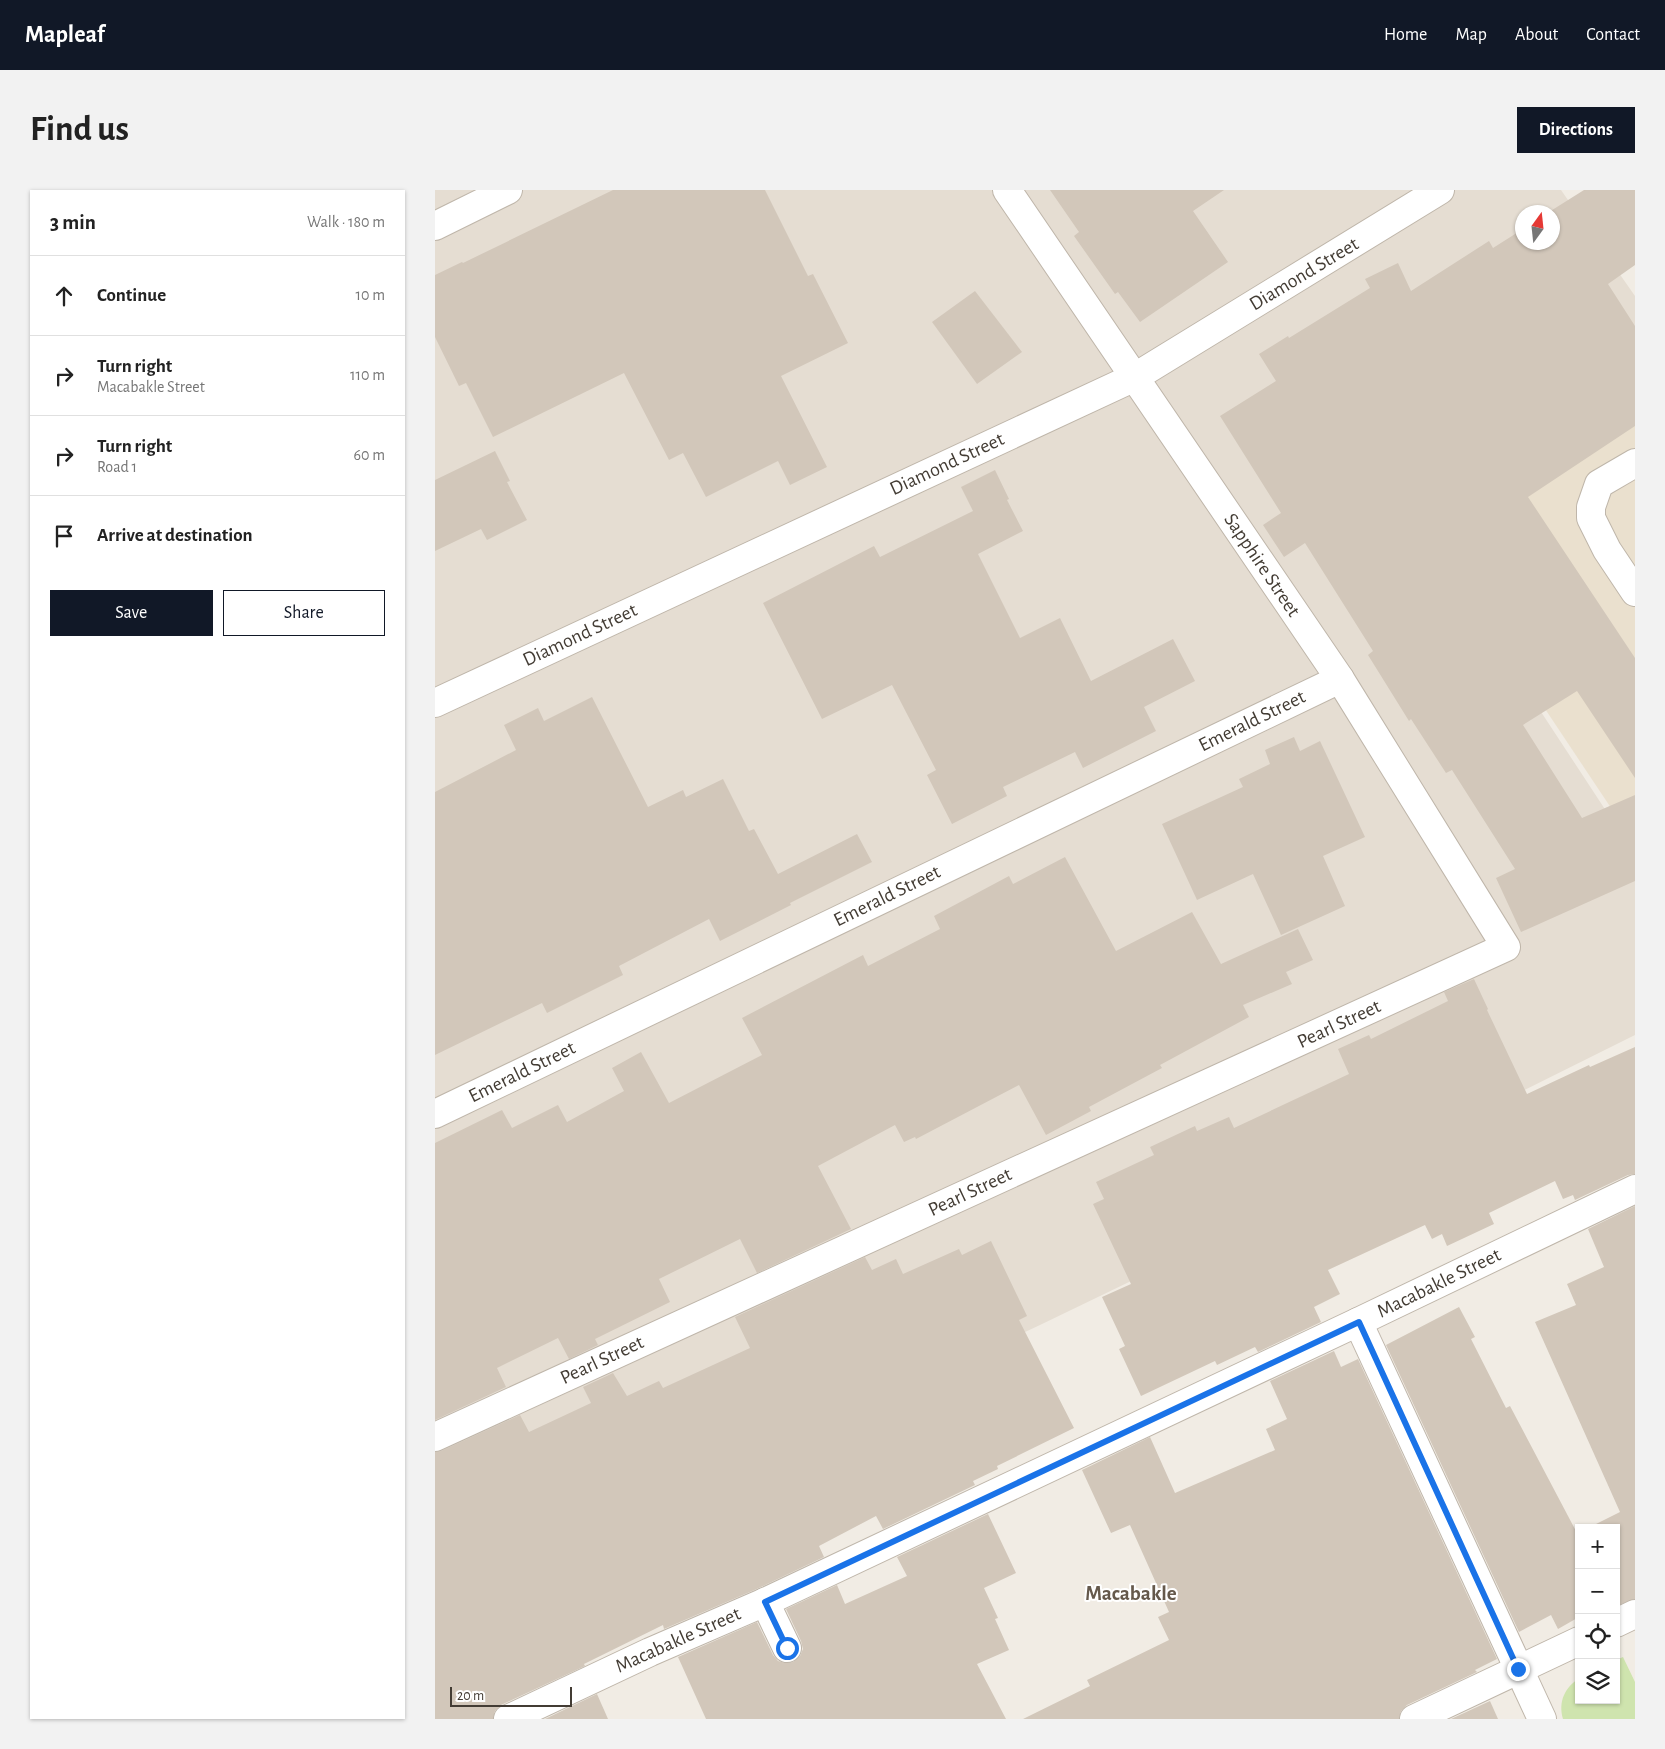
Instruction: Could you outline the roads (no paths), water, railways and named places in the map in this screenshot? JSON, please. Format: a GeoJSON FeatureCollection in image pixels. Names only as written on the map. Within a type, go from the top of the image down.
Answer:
{"type":"FeatureCollection","features":[{"type":"Feature","properties":{"kind":"street"},"geometry":{"type":"LineString","coordinates":[[435,226],[508,190]]}},
{"type":"Feature","properties":{"kind":"street","name":"Sapphire Street"},"geometry":{"type":"LineString","coordinates":[[1007,190],[1339,679],[1506,947]]}},
{"type":"Feature","properties":{"kind":"street","name":"Diamond Street"},"geometry":{"type":"LineString","coordinates":[[435,703],[1135,377],[1441,190]]}},
{"type":"Feature","properties":{"kind":"street"},"geometry":{"type":"LineString","coordinates":[[1635,463],[1599,484],[1591,506],[1591,518],[1607,550],[1635,592]]}},
{"type":"Feature","properties":{"kind":"street","name":"Emerald Street"},"geometry":{"type":"LineString","coordinates":[[435,1114],[1339,679]]}},
{"type":"Feature","properties":{"kind":"street","name":"Pearl Street"},"geometry":{"type":"LineString","coordinates":[[435,1437],[1506,947]]}},
{"type":"Feature","properties":{"kind":"street","name":"Macabakle Street"},"geometry":{"type":"LineString","coordinates":[[508,1719],[650,1652],[765,1602],[1359,1322],[1635,1189]]}},
{"type":"Feature","properties":{"kind":"street"},"geometry":{"type":"LineString","coordinates":[[1359,1322],[1542,1719]]}},
{"type":"Feature","properties":{"kind":"street"},"geometry":{"type":"LineString","coordinates":[[765,1602],[787,1648]]}},
{"type":"Feature","properties":{"kind":"street"},"geometry":{"type":"LineString","coordinates":[[1620,1621],[1635,1614]]}},
{"type":"Feature","properties":{"kind":"street"},"geometry":{"type":"LineString","coordinates":[[1414,1719],[1575,1643]]}},
{"type":"Feature","properties":{"kind":"district","name":"Macabakle"},"geometry":{"type":"Point","coordinates":[1131,1593]}}]}
